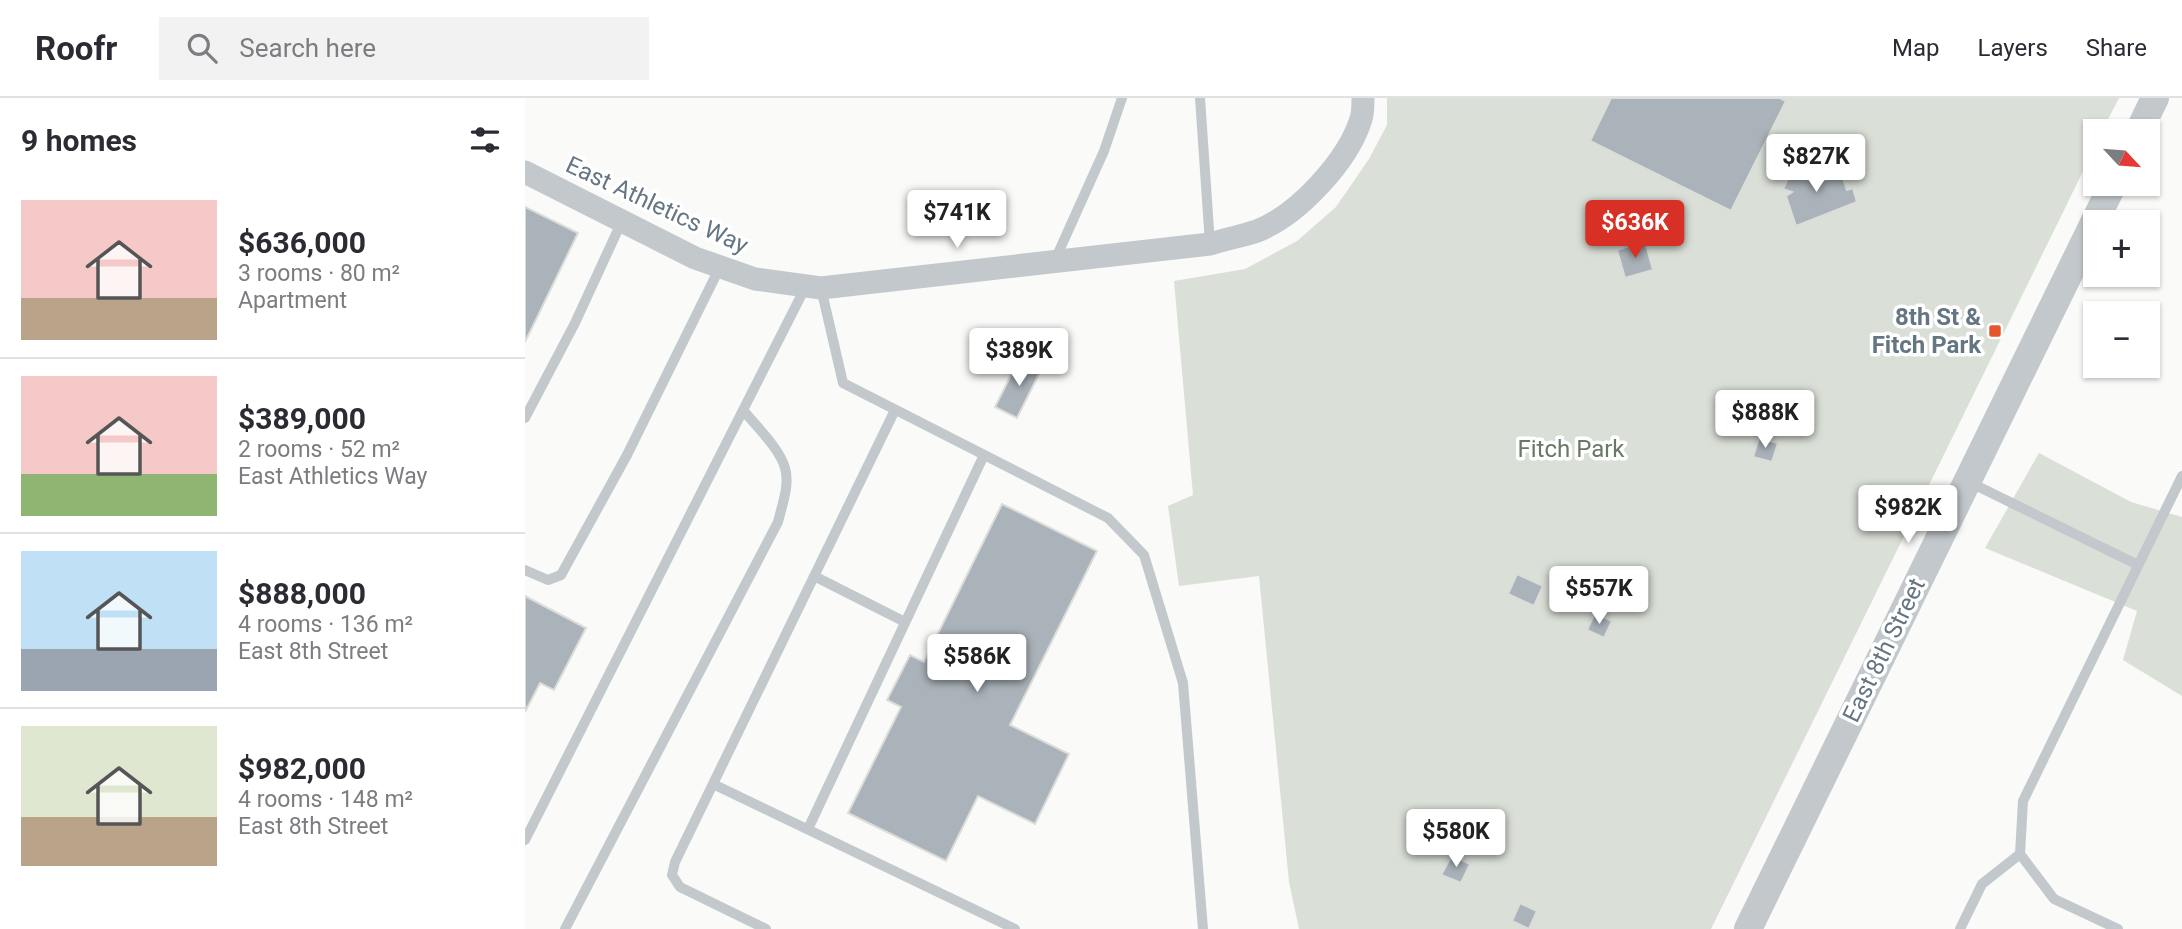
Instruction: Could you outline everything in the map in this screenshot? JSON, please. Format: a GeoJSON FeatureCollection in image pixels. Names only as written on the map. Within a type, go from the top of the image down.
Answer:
{"type":"FeatureCollection","features":[{"type":"Feature","properties":{"kind":"street","name":"East Athletics Way"},"geometry":{"type":"LineString","coordinates":[[525,172],[695,258],[755,279],[814,287],[1210,244],[1259,230],[1297,206],[1320,187],[1345,151],[1362,118],[1363,98]]}},
{"type":"Feature","properties":{"kind":"street"},"geometry":{"type":"LineString","coordinates":[[2145,119],[2155,98]]}},
{"type":"Feature","properties":{"kind":"street","name":"East 8th Street"},"geometry":{"type":"LineString","coordinates":[[1748,929],[2107,196]]}},
{"type":"Feature","properties":{"kind":"lane"},"geometry":{"type":"LineString","coordinates":[[1055,261],[1104,151],[1122,98]]}},
{"type":"Feature","properties":{"kind":"lane"},"geometry":{"type":"LineString","coordinates":[[1200,98],[1210,244]]}},
{"type":"Feature","properties":{"kind":"lane"},"geometry":{"type":"LineString","coordinates":[[525,418],[575,323],[622,221]]}},
{"type":"Feature","properties":{"kind":"lane"},"geometry":{"type":"LineString","coordinates":[[525,570],[548,580],[561,575],[627,455],[720,267]]}},
{"type":"Feature","properties":{"kind":"lane"},"geometry":{"type":"LineString","coordinates":[[814,287],[843,383],[1108,518],[1144,555],[1183,683],[1203,929]]}},
{"type":"Feature","properties":{"kind":"lane"},"geometry":{"type":"LineString","coordinates":[[525,840],[743,411],[814,287]]}},
{"type":"Feature","properties":{"kind":"lane"},"geometry":{"type":"LineString","coordinates":[[766,929],[680,887],[672,875],[675,862],[895,410]]}},
{"type":"Feature","properties":{"kind":"lane"},"geometry":{"type":"LineString","coordinates":[[565,929],[778,522],[786,491],[785,467],[773,447],[743,411]]}},
{"type":"Feature","properties":{"kind":"lane"},"geometry":{"type":"LineString","coordinates":[[808,829],[984,455]]}},
{"type":"Feature","properties":{"kind":"lane"},"geometry":{"type":"LineString","coordinates":[[2117,929],[2055,899],[2020,854],[2023,801],[2182,475]]}},
{"type":"Feature","properties":{"kind":"lane"},"geometry":{"type":"LineString","coordinates":[[1967,481],[2138,565]]}},
{"type":"Feature","properties":{"kind":"lane"},"geometry":{"type":"LineString","coordinates":[[814,576],[905,622]]}},
{"type":"Feature","properties":{"kind":"lane"},"geometry":{"type":"LineString","coordinates":[[713,784],[1015,929]]}},
{"type":"Feature","properties":{"kind":"lane"},"geometry":{"type":"LineString","coordinates":[[1960,929],[1982,884],[2020,854]]}},
{"type":"Feature","properties":{"kind":"green space","name":"Fitch Park"},"geometry":{"type":"Polygon","coordinates":[[[1387,98],[2119,98],[2108,119],[2083,119],[2083,171],[1711,929],[1299,929],[1289,882],[1259,576],[1179,586],[1168,506],[1193,495],[1174,281],[1245,269],[1297,241],[1336,207],[1369,159],[1387,125],[1387,98]]]}},
{"type":"Feature","properties":{"kind":"green space"},"geometry":{"type":"Polygon","coordinates":[[[2039,453],[2131,502],[2182,517],[2182,696],[2123,660],[2137,611],[1985,548],[2039,453]]]}},
{"type":"Feature","properties":{"kind":"building"},"geometry":{"type":"Polygon","coordinates":[[[1611,98],[1780,98],[1786,101],[1731,211],[1590,141],[1611,98]]]}},
{"type":"Feature","properties":{"kind":"building"},"geometry":{"type":"Polygon","coordinates":[[[1796,162],[1823,175],[1821,181],[1842,175],[1847,190],[1853,188],[1857,202],[1796,226],[1786,196],[1792,192],[1783,189],[1796,162]]]}},
{"type":"Feature","properties":{"kind":"building"},"geometry":{"type":"Polygon","coordinates":[[[525,207],[578,233],[525,342],[525,207]]]}},
{"type":"Feature","properties":{"kind":"building"},"geometry":{"type":"Polygon","coordinates":[[[1645,241],[1653,270],[1625,278],[1617,250],[1645,241]]]}},
{"type":"Feature","properties":{"kind":"building"},"geometry":{"type":"Polygon","coordinates":[[[1020,357],[1042,368],[1017,418],[995,407],[1020,357]]]}},
{"type":"Feature","properties":{"kind":"building"},"geometry":{"type":"Polygon","coordinates":[[[1759,438],[1778,443],[1772,462],[1753,457],[1759,438]]]}},
{"type":"Feature","properties":{"kind":"building"},"geometry":{"type":"Polygon","coordinates":[[[1002,504],[1097,551],[1010,725],[1069,754],[1035,824],[978,796],[946,861],[848,813],[901,707],[887,700],[910,655],[924,662],[1002,504]]]}},
{"type":"Feature","properties":{"kind":"building"},"geometry":{"type":"Polygon","coordinates":[[[1517,574],[1543,586],[1534,606],[1508,594],[1517,574]]]}},
{"type":"Feature","properties":{"kind":"building"},"geometry":{"type":"Polygon","coordinates":[[[525,596],[586,628],[554,690],[540,683],[525,712],[525,596]]]}},
{"type":"Feature","properties":{"kind":"building"},"geometry":{"type":"Polygon","coordinates":[[[1595,613],[1612,621],[1604,638],[1587,630],[1595,613]]]}},
{"type":"Feature","properties":{"kind":"building"},"geometry":{"type":"Polygon","coordinates":[[[1452,855],[1470,864],[1461,883],[1441,875],[1452,855]]]}},
{"type":"Feature","properties":{"kind":"building"},"geometry":{"type":"Polygon","coordinates":[[[1520,903],[1537,911],[1529,929],[1512,921],[1520,903]]]}},
{"type":"Feature","properties":{"kind":"place","name":"8th St & Fitch Park"},"geometry":{"type":"Point","coordinates":[1995,331]}}]}
